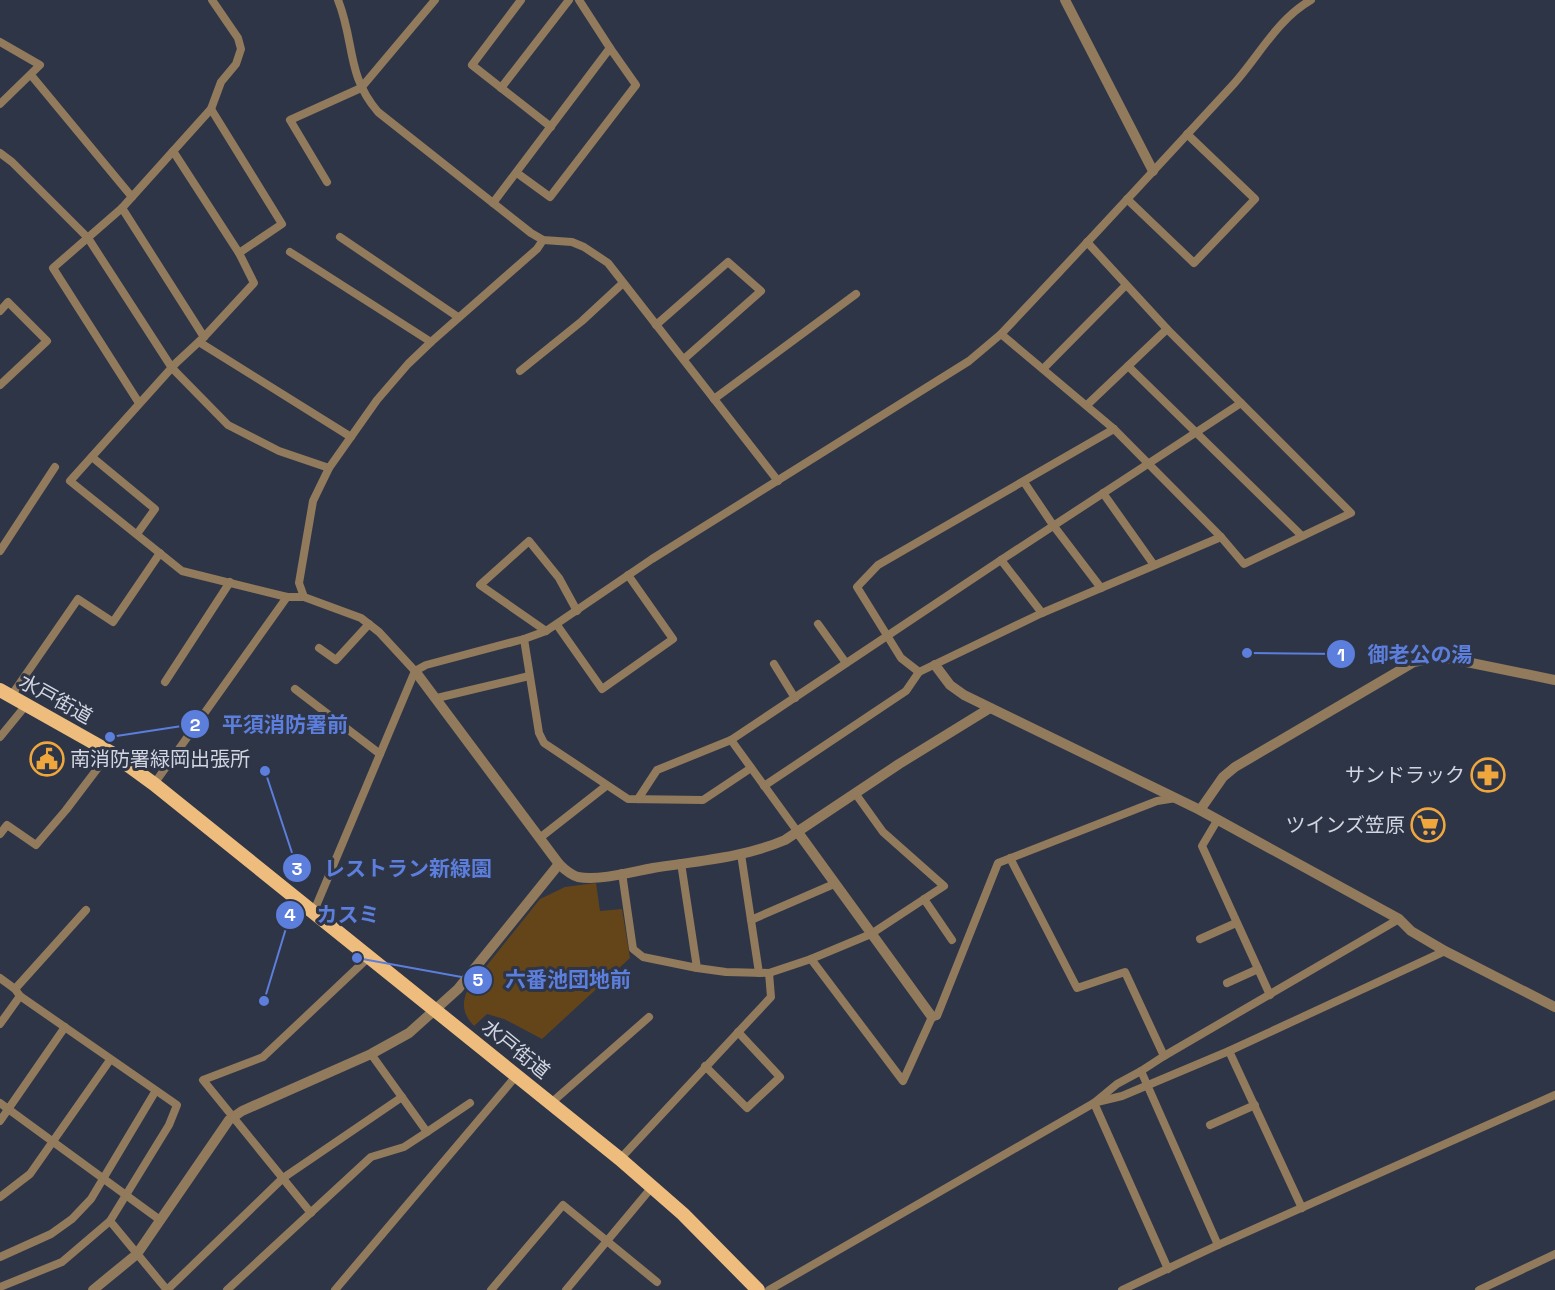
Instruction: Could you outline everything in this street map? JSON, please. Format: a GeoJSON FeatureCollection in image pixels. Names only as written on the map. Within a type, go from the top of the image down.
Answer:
{"type":"FeatureCollection","features":[{"type":"Feature","properties":{"kind":"main road","name":"水戸街道"},"geometry":{"type":"LineString","coordinates":[[5,693],[110,752],[154,784],[620,1159],[713,1243],[758,1290]]}},
{"type":"Feature","properties":{"kind":"street"},"geometry":{"type":"LineString","coordinates":[[139,404],[53,268],[122,208],[211,109],[221,82],[236,64],[241,49],[238,38],[212,0]]}},
{"type":"Feature","properties":{"kind":"street"},"geometry":{"type":"LineString","coordinates":[[338,0],[348,32],[356,76],[367,99],[378,112],[543,240],[572,242],[608,263],[778,481]]}},
{"type":"Feature","properties":{"kind":"street"},"geometry":{"type":"LineString","coordinates":[[327,182],[290,120],[361,88],[435,0]]}},
{"type":"Feature","properties":{"kind":"street"},"geometry":{"type":"LineString","coordinates":[[522,0],[472,65],[551,127]]}},
{"type":"Feature","properties":{"kind":"street"},"geometry":{"type":"LineString","coordinates":[[501,88],[569,0]]}},
{"type":"Feature","properties":{"kind":"street"},"geometry":{"type":"LineString","coordinates":[[517,173],[550,197],[636,85],[579,0]]}},
{"type":"Feature","properties":{"kind":"street"},"geometry":{"type":"LineString","coordinates":[[1065,0],[1153,171]]}},
{"type":"Feature","properties":{"kind":"street"},"geometry":{"type":"LineString","coordinates":[[314,911],[415,670],[426,665],[524,639],[557,625],[628,575],[969,362],[1001,334],[1236,82],[1281,24],[1311,0]]}},
{"type":"Feature","properties":{"kind":"street"},"geometry":{"type":"LineString","coordinates":[[0,42],[40,65],[0,104]]}},
{"type":"Feature","properties":{"kind":"street"},"geometry":{"type":"LineString","coordinates":[[493,203],[610,48]]}},
{"type":"Feature","properties":{"kind":"street"},"geometry":{"type":"LineString","coordinates":[[30,75],[132,197]]}},
{"type":"Feature","properties":{"kind":"street"},"geometry":{"type":"LineString","coordinates":[[211,109],[282,224],[238,253]]}},
{"type":"Feature","properties":{"kind":"street"},"geometry":{"type":"LineString","coordinates":[[1127,200],[1194,263],[1255,199],[1187,134]]}},
{"type":"Feature","properties":{"kind":"street"},"geometry":{"type":"LineString","coordinates":[[173,151],[238,253],[254,283],[202,340],[172,368],[70,481],[182,571],[286,597],[304,597],[361,618],[369,624],[415,670],[566,871],[577,877],[591,877],[741,854],[768,847],[797,831],[990,708]]}},
{"type":"Feature","properties":{"kind":"street"},"geometry":{"type":"LineString","coordinates":[[0,153],[12,162],[88,238],[172,368],[228,425],[279,451],[329,468]]}},
{"type":"Feature","properties":{"kind":"street"},"geometry":{"type":"LineString","coordinates":[[122,208],[202,340],[351,437]]}},
{"type":"Feature","properties":{"kind":"street"},"geometry":{"type":"LineString","coordinates":[[340,237],[459,317]]}},
{"type":"Feature","properties":{"kind":"street"},"geometry":{"type":"LineString","coordinates":[[304,597],[299,583],[313,501],[329,468],[390,384],[431,342],[537,249],[543,240]]}},
{"type":"Feature","properties":{"kind":"street"},"geometry":{"type":"LineString","coordinates":[[1001,334],[1114,429],[1221,537],[1244,564],[1351,513],[1167,328],[1087,242]]}},
{"type":"Feature","properties":{"kind":"street"},"geometry":{"type":"LineString","coordinates":[[290,252],[431,342]]}},
{"type":"Feature","properties":{"kind":"street"},"geometry":{"type":"LineString","coordinates":[[656,325],[728,261],[761,291],[684,359]]}},
{"type":"Feature","properties":{"kind":"street"},"geometry":{"type":"LineString","coordinates":[[520,371],[582,321],[623,283]]}},
{"type":"Feature","properties":{"kind":"street"},"geometry":{"type":"LineString","coordinates":[[1043,369],[1126,285]]}},
{"type":"Feature","properties":{"kind":"street"},"geometry":{"type":"LineString","coordinates":[[714,399],[856,294]]}},
{"type":"Feature","properties":{"kind":"street"},"geometry":{"type":"LineString","coordinates":[[0,311],[8,302],[47,341],[0,385]]}},
{"type":"Feature","properties":{"kind":"street"},"geometry":{"type":"LineString","coordinates":[[1087,405],[1167,328]]}},
{"type":"Feature","properties":{"kind":"street"},"geometry":{"type":"LineString","coordinates":[[1128,366],[1302,536]]}},
{"type":"Feature","properties":{"kind":"street"},"geometry":{"type":"LineString","coordinates":[[638,799],[657,770],[731,740],[1053,525],[1241,403]]}},
{"type":"Feature","properties":{"kind":"street"},"geometry":{"type":"LineString","coordinates":[[919,672],[901,658],[857,587],[878,565],[1114,429]]}},
{"type":"Feature","properties":{"kind":"street"},"geometry":{"type":"LineString","coordinates":[[92,457],[155,509],[137,534]]}},
{"type":"Feature","properties":{"kind":"street"},"geometry":{"type":"LineString","coordinates":[[0,551],[55,467]]}},
{"type":"Feature","properties":{"kind":"street"},"geometry":{"type":"LineString","coordinates":[[1024,482],[1053,525],[1101,588]]}},
{"type":"Feature","properties":{"kind":"street"},"geometry":{"type":"LineString","coordinates":[[1103,494],[1154,565]]}},
{"type":"Feature","properties":{"kind":"street"},"geometry":{"type":"LineString","coordinates":[[764,786],[906,691],[919,672],[1042,613],[1221,537]]}},
{"type":"Feature","properties":{"kind":"street"},"geometry":{"type":"LineString","coordinates":[[546,631],[480,585],[529,541],[559,578],[577,611]]}},
{"type":"Feature","properties":{"kind":"street"},"geometry":{"type":"LineString","coordinates":[[5,693],[78,598],[113,622],[160,553]]}},
{"type":"Feature","properties":{"kind":"street"},"geometry":{"type":"LineString","coordinates":[[1001,560],[1042,613]]}},
{"type":"Feature","properties":{"kind":"street"},"geometry":{"type":"LineString","coordinates":[[557,625],[602,688],[673,639],[628,575]]}},
{"type":"Feature","properties":{"kind":"street"},"geometry":{"type":"LineString","coordinates":[[165,682],[230,582]]}},
{"type":"Feature","properties":{"kind":"street"},"geometry":{"type":"LineString","coordinates":[[154,784],[286,597]]}},
{"type":"Feature","properties":{"kind":"street"},"geometry":{"type":"LineString","coordinates":[[319,648],[336,660],[369,624]]}},
{"type":"Feature","properties":{"kind":"street"},"geometry":{"type":"LineString","coordinates":[[818,624],[846,663]]}},
{"type":"Feature","properties":{"kind":"street"},"geometry":{"type":"LineString","coordinates":[[524,639],[539,733],[544,743],[628,799],[703,800],[751,768]]}},
{"type":"Feature","properties":{"kind":"street"},"geometry":{"type":"LineString","coordinates":[[1200,810],[1222,777],[1235,767],[1414,662],[1432,658],[1447,658],[1555,680]]}},
{"type":"Feature","properties":{"kind":"street"},"geometry":{"type":"LineString","coordinates":[[774,664],[795,698]]}},
{"type":"Feature","properties":{"kind":"street"},"geometry":{"type":"LineString","coordinates":[[935,665],[951,685],[964,695],[1218,819],[1399,919],[1411,931],[1445,951],[1555,1007]]}},
{"type":"Feature","properties":{"kind":"street"},"geometry":{"type":"LineString","coordinates":[[437,698],[529,676]]}},
{"type":"Feature","properties":{"kind":"street"},"geometry":{"type":"LineString","coordinates":[[295,689],[380,754]]}},
{"type":"Feature","properties":{"kind":"street"},"geometry":{"type":"LineString","coordinates":[[0,737],[27,704]]}},
{"type":"Feature","properties":{"kind":"street"},"geometry":{"type":"LineString","coordinates":[[731,740],[932,1017]]}},
{"type":"Feature","properties":{"kind":"street"},"geometry":{"type":"LineString","coordinates":[[0,834],[7,825],[36,845],[110,752]]}},
{"type":"Feature","properties":{"kind":"street"},"geometry":{"type":"LineString","coordinates":[[540,837],[606,786]]}},
{"type":"Feature","properties":{"kind":"street"},"geometry":{"type":"LineString","coordinates":[[622,873],[633,949],[642,957],[697,968],[759,973],[769,973],[811,959],[871,934],[944,886],[883,832],[855,793]]}},
{"type":"Feature","properties":{"kind":"street"},"geometry":{"type":"LineString","coordinates":[[811,959],[903,1082],[932,1017],[937,1016],[998,863],[1157,801],[1176,798]]}},
{"type":"Feature","properties":{"kind":"street"},"geometry":{"type":"LineString","coordinates":[[1218,819],[1202,846],[1270,995]]}},
{"type":"Feature","properties":{"kind":"street"},"geometry":{"type":"LineString","coordinates":[[741,854],[759,973]]}},
{"type":"Feature","properties":{"kind":"street"},"geometry":{"type":"LineString","coordinates":[[1010,858],[1077,988],[1125,972],[1164,1056]]}},
{"type":"Feature","properties":{"kind":"street"},"geometry":{"type":"LineString","coordinates":[[681,863],[697,968]]}},
{"type":"Feature","properties":{"kind":"street"},"geometry":{"type":"LineString","coordinates":[[93,1290],[137,1254],[229,1120],[242,1111],[371,1054],[409,1033],[458,990],[559,864]]}},
{"type":"Feature","properties":{"kind":"street"},"geometry":{"type":"LineString","coordinates":[[751,920],[834,884]]}},
{"type":"Feature","properties":{"kind":"street"},"geometry":{"type":"LineString","coordinates":[[924,899],[952,940]]}},
{"type":"Feature","properties":{"kind":"street"},"geometry":{"type":"LineString","coordinates":[[0,1024],[17,992],[86,910]]}},
{"type":"Feature","properties":{"kind":"street"},"geometry":{"type":"LineString","coordinates":[[769,1290],[1094,1103],[1117,1084],[1399,919]]}},
{"type":"Feature","properties":{"kind":"street"},"geometry":{"type":"LineString","coordinates":[[1200,939],[1236,923]]}},
{"type":"Feature","properties":{"kind":"street"},"geometry":{"type":"LineString","coordinates":[[1094,1103],[1122,1096],[1229,1051],[1445,951]]}},
{"type":"Feature","properties":{"kind":"street"},"geometry":{"type":"LineString","coordinates":[[311,1213],[203,1080],[262,1057],[370,956]]}},
{"type":"Feature","properties":{"kind":"street"},"geometry":{"type":"LineString","coordinates":[[1227,983],[1258,969]]}},
{"type":"Feature","properties":{"kind":"street"},"geometry":{"type":"LineString","coordinates":[[620,1159],[771,998],[769,973]]}},
{"type":"Feature","properties":{"kind":"street"},"geometry":{"type":"LineString","coordinates":[[0,978],[65,1028],[177,1105],[170,1125],[110,1221],[62,1262],[0,1287]]}},
{"type":"Feature","properties":{"kind":"street"},"geometry":{"type":"LineString","coordinates":[[551,1103],[649,1017]]}},
{"type":"Feature","properties":{"kind":"street"},"geometry":{"type":"LineString","coordinates":[[0,1121],[65,1028]]}},
{"type":"Feature","properties":{"kind":"street"},"geometry":{"type":"LineString","coordinates":[[705,1066],[747,1108],[780,1077],[738,1032]]}},
{"type":"Feature","properties":{"kind":"street"},"geometry":{"type":"LineString","coordinates":[[1229,1051],[1302,1208]]}},
{"type":"Feature","properties":{"kind":"street"},"geometry":{"type":"LineString","coordinates":[[371,1054],[427,1132]]}},
{"type":"Feature","properties":{"kind":"street"},"geometry":{"type":"LineString","coordinates":[[0,1197],[30,1174],[110,1060]]}},
{"type":"Feature","properties":{"kind":"street"},"geometry":{"type":"LineString","coordinates":[[1141,1071],[1218,1245]]}},
{"type":"Feature","properties":{"kind":"street"},"geometry":{"type":"LineString","coordinates":[[335,1290],[517,1075]]}},
{"type":"Feature","properties":{"kind":"street"},"geometry":{"type":"LineString","coordinates":[[0,1257],[51,1234],[72,1219],[91,1199],[155,1092]]}},
{"type":"Feature","properties":{"kind":"street"},"geometry":{"type":"LineString","coordinates":[[1122,1290],[1555,1095]]}},
{"type":"Feature","properties":{"kind":"street"},"geometry":{"type":"LineString","coordinates":[[110,1221],[167,1290],[283,1178],[402,1097]]}},
{"type":"Feature","properties":{"kind":"street"},"geometry":{"type":"LineString","coordinates":[[0,1103],[160,1220]]}},
{"type":"Feature","properties":{"kind":"street"},"geometry":{"type":"LineString","coordinates":[[227,1290],[371,1157],[404,1147],[470,1103]]}},
{"type":"Feature","properties":{"kind":"street"},"geometry":{"type":"LineString","coordinates":[[1094,1103],[1168,1269]]}},
{"type":"Feature","properties":{"kind":"street"},"geometry":{"type":"LineString","coordinates":[[1210,1125],[1255,1105]]}},
{"type":"Feature","properties":{"kind":"street"},"geometry":{"type":"LineString","coordinates":[[566,1290],[652,1187]]}},
{"type":"Feature","properties":{"kind":"street"},"geometry":{"type":"LineString","coordinates":[[491,1290],[563,1205],[657,1282]]}},
{"type":"Feature","properties":{"kind":"street"},"geometry":{"type":"LineString","coordinates":[[1479,1290],[1555,1254]]}},
{"type":"Feature","properties":{"kind":"shaded area"},"geometry":{"type":"Polygon","coordinates":[[[596,883],[600,911],[622,909],[630,958],[542,1039],[504,1019],[487,1014],[474,1026],[464,1009],[464,999],[468,989],[540,899],[565,887],[596,883]]]}},
{"type":"Feature","properties":{"kind":"place","name":"御老公の湯"},"geometry":{"type":"Point","coordinates":[1247,653]}},
{"type":"Feature","properties":{"kind":"place","name":"平須消防署前"},"geometry":{"type":"Point","coordinates":[110,737]}},
{"type":"Feature","properties":{"kind":"place","name":"南消防署緑岡出張所"},"geometry":{"type":"Point","coordinates":[47,759]}},
{"type":"Feature","properties":{"kind":"place","name":"レストラン新緑園"},"geometry":{"type":"Point","coordinates":[265,771]}},
{"type":"Feature","properties":{"kind":"place","name":"サンドラック"},"geometry":{"type":"Point","coordinates":[1488,775]}},
{"type":"Feature","properties":{"kind":"place","name":"ツインズ笠原"},"geometry":{"type":"Point","coordinates":[1428,825]}},
{"type":"Feature","properties":{"kind":"place","name":"六番池団地前"},"geometry":{"type":"Point","coordinates":[357,958]}},
{"type":"Feature","properties":{"kind":"place","name":"カスミ"},"geometry":{"type":"Point","coordinates":[264,1001]}}]}
